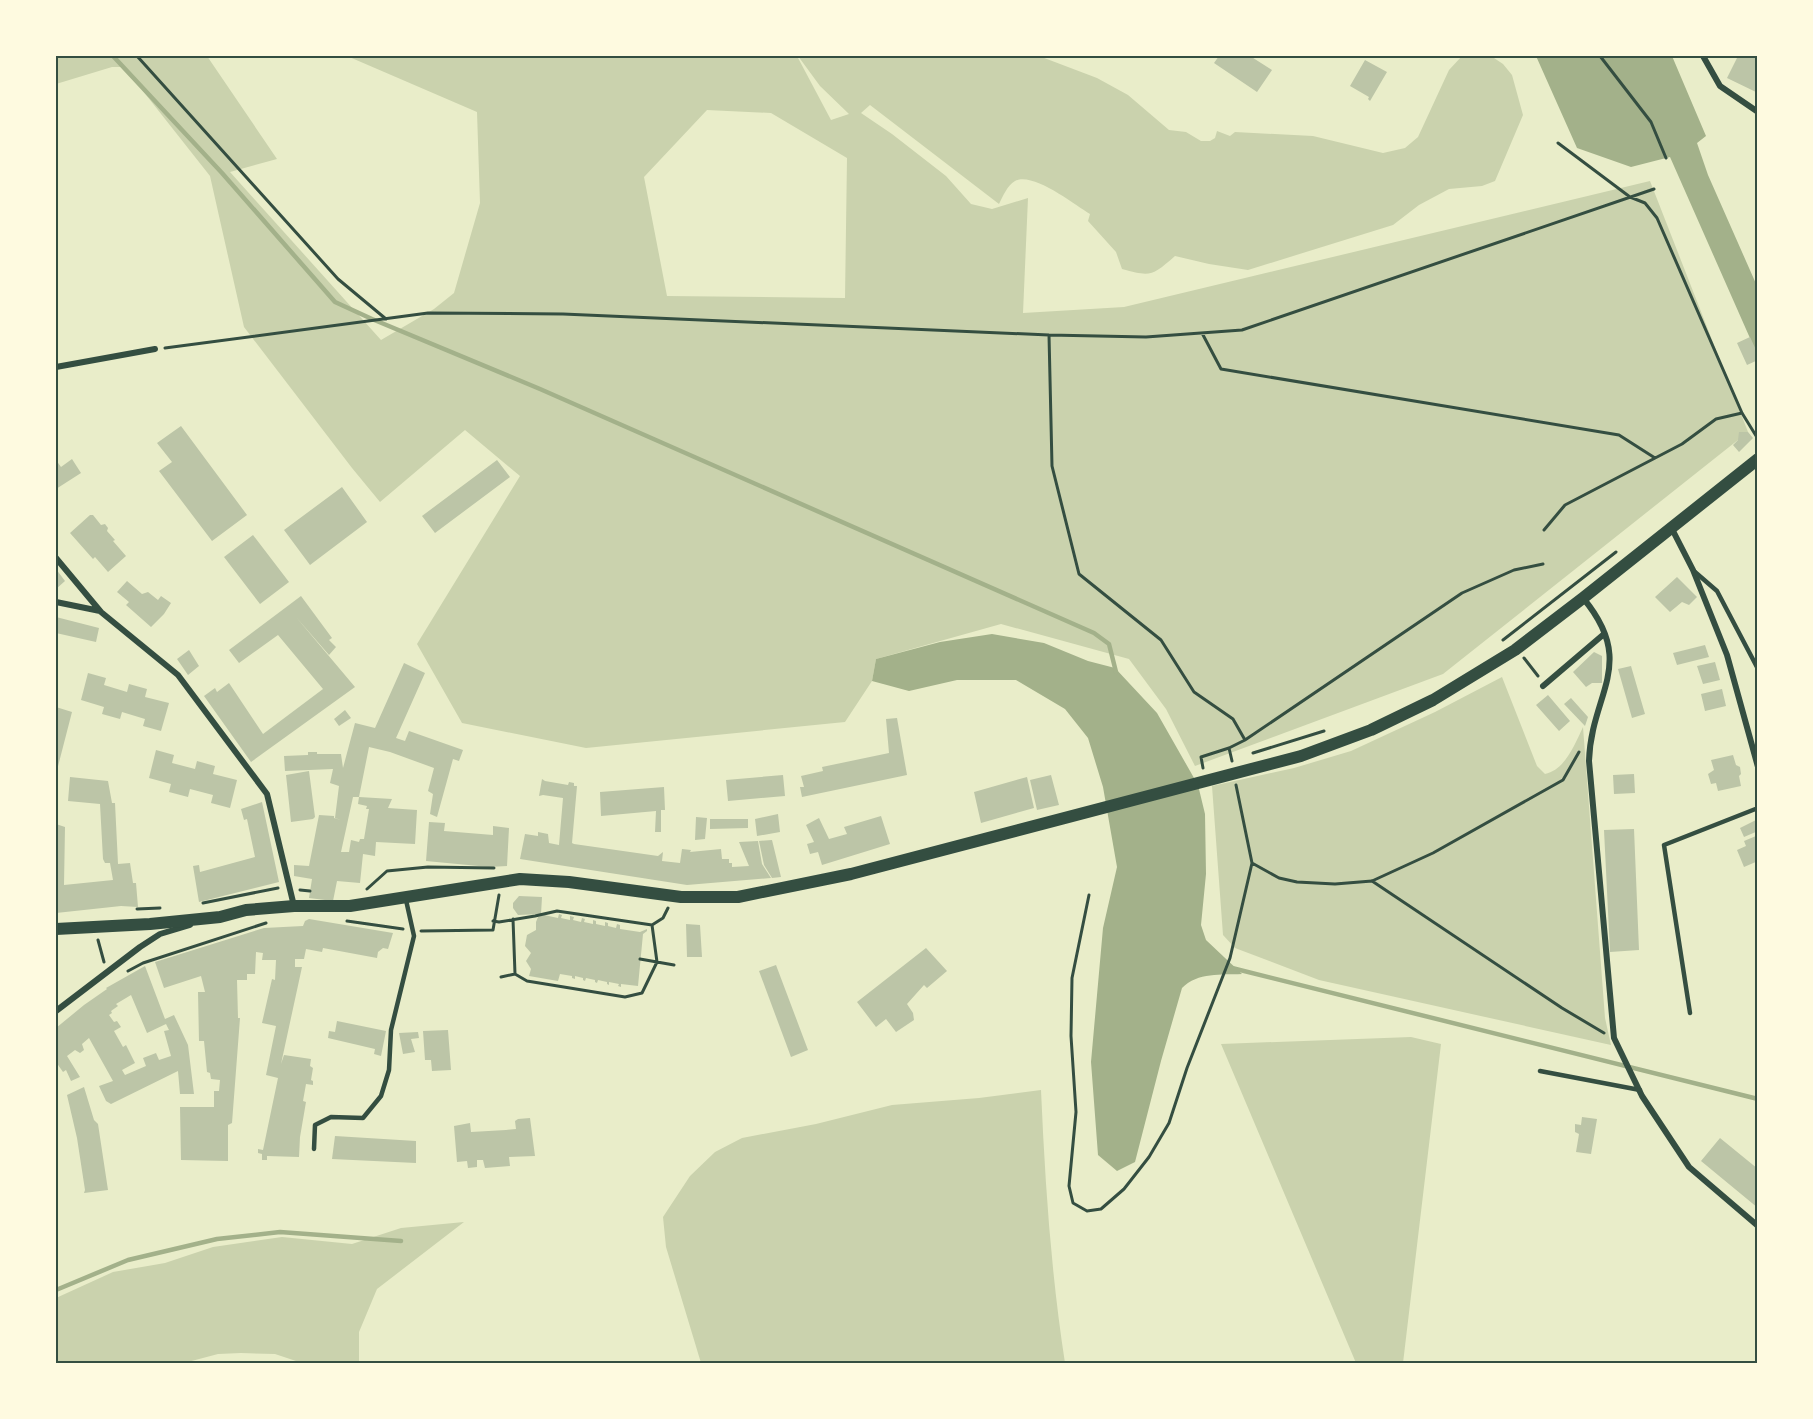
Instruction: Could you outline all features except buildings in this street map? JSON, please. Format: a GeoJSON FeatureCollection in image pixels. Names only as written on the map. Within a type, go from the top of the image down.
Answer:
{"type":"FeatureCollection","features":[{"type":"Feature","properties":{"kind":"main road"},"geometry":{"type":"LineString","coordinates":[[56,929],[150,924],[220,917],[246,910],[294,906],[350,906],[520,879],[569,882],[681,897],[738,897],[851,874],[1301,756],[1371,730],[1433,700],[1515,650],[1758,459]]}},
{"type":"Feature","properties":{"kind":"street"},"geometry":{"type":"LineString","coordinates":[[1703,56],[1719,86],[1758,112]]}},
{"type":"Feature","properties":{"kind":"street"},"geometry":{"type":"LineString","coordinates":[[56,367],[155,349]]}},
{"type":"Feature","properties":{"kind":"street"},"geometry":{"type":"LineString","coordinates":[[1670,527],[1693,570],[1726,655],[1758,767]]}},
{"type":"Feature","properties":{"kind":"street"},"geometry":{"type":"LineString","coordinates":[[56,558],[101,612],[178,675],[267,794],[294,906]]}},
{"type":"Feature","properties":{"kind":"street"},"geometry":{"type":"LineString","coordinates":[[1583,598],[1596,614],[1611,654],[1609,678],[1592,728],[1588,761],[1614,1038],[1640,1090],[1689,1167],[1758,1226]]}},
{"type":"Feature","properties":{"kind":"street"},"geometry":{"type":"LineString","coordinates":[[56,602],[101,612]]}},
{"type":"Feature","properties":{"kind":"street"},"geometry":{"type":"LineString","coordinates":[[1543,686],[1604,634]]}},
{"type":"Feature","properties":{"kind":"street"},"geometry":{"type":"LineString","coordinates":[[56,1011],[140,946],[160,934],[220,917]]}},
{"type":"Feature","properties":{"kind":"lane"},"geometry":{"type":"LineString","coordinates":[[1693,570],[1717,591],[1758,669]]}},
{"type":"Feature","properties":{"kind":"lane"},"geometry":{"type":"LineString","coordinates":[[1690,1013],[1664,845],[1758,808]]}},
{"type":"Feature","properties":{"kind":"lane"},"geometry":{"type":"LineString","coordinates":[[314,1149],[315,1125],[331,1118],[363,1118],[381,1096],[389,1070],[390,1030],[414,936],[406,897]]}},
{"type":"Feature","properties":{"kind":"lane"},"geometry":{"type":"LineString","coordinates":[[1540,1071],[1640,1090]]}},
{"type":"Feature","properties":{"kind":"path"},"geometry":{"type":"LineString","coordinates":[[137,56],[338,279],[386,319]]}},
{"type":"Feature","properties":{"kind":"path"},"geometry":{"type":"LineString","coordinates":[[1600,56],[1651,122],[1666,158]]}},
{"type":"Feature","properties":{"kind":"path"},"geometry":{"type":"LineString","coordinates":[[1558,143],[1630,197],[1645,203],[1658,218],[1742,413],[1749,428],[1758,439]]}},
{"type":"Feature","properties":{"kind":"path"},"geometry":{"type":"LineString","coordinates":[[155,349],[428,313],[563,314],[1049,335],[1146,337],[1242,330],[1654,189]]}},
{"type":"Feature","properties":{"kind":"path"},"geometry":{"type":"LineString","coordinates":[[1202,333],[1221,369],[1619,435],[1655,458]]}},
{"type":"Feature","properties":{"kind":"path"},"geometry":{"type":"LineString","coordinates":[[1049,335],[1052,466],[1079,574],[1161,640],[1194,692],[1233,719],[1245,740]]}},
{"type":"Feature","properties":{"kind":"path"},"geometry":{"type":"LineString","coordinates":[[1544,530],[1564,505],[1682,444],[1716,419],[1742,413]]}},
{"type":"Feature","properties":{"kind":"path"},"geometry":{"type":"LineString","coordinates":[[1503,640],[1622,548]]}},
{"type":"Feature","properties":{"kind":"path"},"geometry":{"type":"LineString","coordinates":[[1203,768],[1201,757],[1245,740],[1462,593],[1514,570],[1543,564]]}},
{"type":"Feature","properties":{"kind":"path"},"geometry":{"type":"LineString","coordinates":[[1523,657],[1533,668]]}},
{"type":"Feature","properties":{"kind":"path"},"geometry":{"type":"LineString","coordinates":[[1243,756],[1331,729]]}},
{"type":"Feature","properties":{"kind":"path"},"geometry":{"type":"LineString","coordinates":[[1229,748],[1233,769]]}},
{"type":"Feature","properties":{"kind":"path"},"geometry":{"type":"LineString","coordinates":[[1252,863],[1280,878],[1298,882],[1335,884],[1372,881],[1443,848],[1563,780],[1580,749]]}},
{"type":"Feature","properties":{"kind":"path"},"geometry":{"type":"LineString","coordinates":[[1089,895],[1072,978],[1071,1036],[1076,1112],[1069,1186],[1073,1203],[1087,1211],[1101,1209],[1124,1189],[1149,1157],[1169,1123],[1230,958],[1252,863],[1235,779]]}},
{"type":"Feature","properties":{"kind":"path"},"geometry":{"type":"LineString","coordinates":[[365,890],[387,871],[428,867],[500,868]]}},
{"type":"Feature","properties":{"kind":"path"},"geometry":{"type":"LineString","coordinates":[[1372,881],[1562,1008],[1614,1038]]}},
{"type":"Feature","properties":{"kind":"path"},"geometry":{"type":"LineString","coordinates":[[196,905],[280,888],[310,891]]}},
{"type":"Feature","properties":{"kind":"path"},"geometry":{"type":"LineString","coordinates":[[340,920],[413,930],[493,930],[499,895],[507,893]]}},
{"type":"Feature","properties":{"kind":"path"},"geometry":{"type":"LineString","coordinates":[[493,921],[499,922],[557,911],[652,925],[663,918],[669,907],[659,907]]}},
{"type":"Feature","properties":{"kind":"path"},"geometry":{"type":"LineString","coordinates":[[127,910],[161,908]]}},
{"type":"Feature","properties":{"kind":"path"},"geometry":{"type":"LineString","coordinates":[[513,919],[515,974]]}},
{"type":"Feature","properties":{"kind":"path"},"geometry":{"type":"LineString","coordinates":[[98,938],[101,959],[114,979],[142,963],[267,922]]}},
{"type":"Feature","properties":{"kind":"path"},"geometry":{"type":"LineString","coordinates":[[501,977],[515,974],[527,981],[625,997],[642,993],[657,962],[652,925]]}},
{"type":"Feature","properties":{"kind":"path"},"geometry":{"type":"LineString","coordinates":[[640,959],[674,965]]}},
{"type":"Feature","properties":{"kind":"shaded area"},"geometry":{"type":"Polygon","coordinates":[[[56,56],[207,56],[277,159],[230,172],[381,340],[434,309],[454,293],[480,203],[477,112],[347,56],[797,56],[831,120],[849,114],[820,86],[798,56],[1039,56],[1097,78],[1128,95],[1169,130],[1186,132],[1201,141],[1210,141],[1215,138],[1217,131],[1230,136],[1235,132],[1313,136],[1383,153],[1405,148],[1418,137],[1449,70],[1462,56],[1491,56],[1503,64],[1512,75],[1523,115],[1495,181],[1482,186],[1449,189],[1419,205],[1393,225],[1248,270],[1175,256],[1151,273],[1145,274],[1122,269],[1116,252],[1088,221],[1090,214],[1053,190],[1042,184],[1022,179],[1015,181],[1007,188],[999,204],[870,105],[861,113],[946,176],[971,204],[992,209],[1028,198],[1023,313],[1124,307],[1650,181],[1748,432],[1443,674],[1195,766],[1166,709],[1129,659],[1001,624],[876,659],[872,681],[845,722],[586,748],[462,723],[417,644],[520,476],[465,430],[380,502],[244,327],[210,176],[124,67],[112,67],[56,84],[56,56]],[[707,110],[644,177],[667,296],[845,298],[847,158],[771,113],[707,110]]]}},
{"type":"Feature","properties":{"kind":"shaded area"},"geometry":{"type":"Polygon","coordinates":[[[1536,56],[1672,56],[1706,136],[1697,143],[1708,175],[1757,286],[1757,354],[1670,157],[1631,167],[1577,148],[1536,56]]]}},
{"type":"Feature","properties":{"kind":"shaded area"},"geometry":{"type":"Polygon","coordinates":[[[992,634],[1044,643],[1088,661],[1115,668],[1157,713],[1198,785],[1205,814],[1206,874],[1201,925],[1206,940],[1242,974],[1202,977],[1182,988],[1135,1162],[1117,1171],[1098,1155],[1091,1062],[1103,928],[1117,867],[1103,787],[1088,738],[1065,709],[1016,680],[957,680],[909,691],[872,681],[876,659],[940,642],[992,634]]]}},
{"type":"Feature","properties":{"kind":"shaded area"},"geometry":{"type":"Polygon","coordinates":[[[1502,677],[1537,766],[1545,774],[1552,772],[1564,762],[1583,727],[1605,1018],[1611,1045],[1319,980],[1235,948],[1223,935],[1212,786],[1294,768],[1351,751],[1435,712],[1502,677]]]}},
{"type":"Feature","properties":{"kind":"shaded area"},"geometry":{"type":"Polygon","coordinates":[[[1411,1037],[1441,1044],[1403,1363],[1356,1363],[1221,1044],[1411,1037]]]}},
{"type":"Feature","properties":{"kind":"shaded area"},"geometry":{"type":"Polygon","coordinates":[[[1041,1090],[1049,1227],[1065,1363],[701,1363],[666,1247],[663,1217],[690,1176],[715,1152],[742,1138],[816,1124],[892,1105],[1041,1090]]]}},
{"type":"Feature","properties":{"kind":"shaded area"},"geometry":{"type":"Polygon","coordinates":[[[464,1222],[377,1289],[359,1332],[359,1363],[302,1363],[275,1354],[241,1353],[218,1354],[184,1363],[56,1363],[56,1298],[113,1272],[165,1263],[213,1247],[282,1237],[352,1244],[401,1228],[464,1222]]]}},
{"type":"Feature","properties":{"kind":"waterway"},"geometry":{"type":"LineString","coordinates":[[113,56],[222,173],[335,302],[540,389],[1094,633],[1109,644],[1116,672]]}},
{"type":"Feature","properties":{"kind":"waterway"},"geometry":{"type":"LineString","coordinates":[[1232,968],[1758,1099]]}},
{"type":"Feature","properties":{"kind":"waterway"},"geometry":{"type":"LineString","coordinates":[[56,1290],[128,1260],[217,1239],[280,1232],[401,1241]]}}]}
